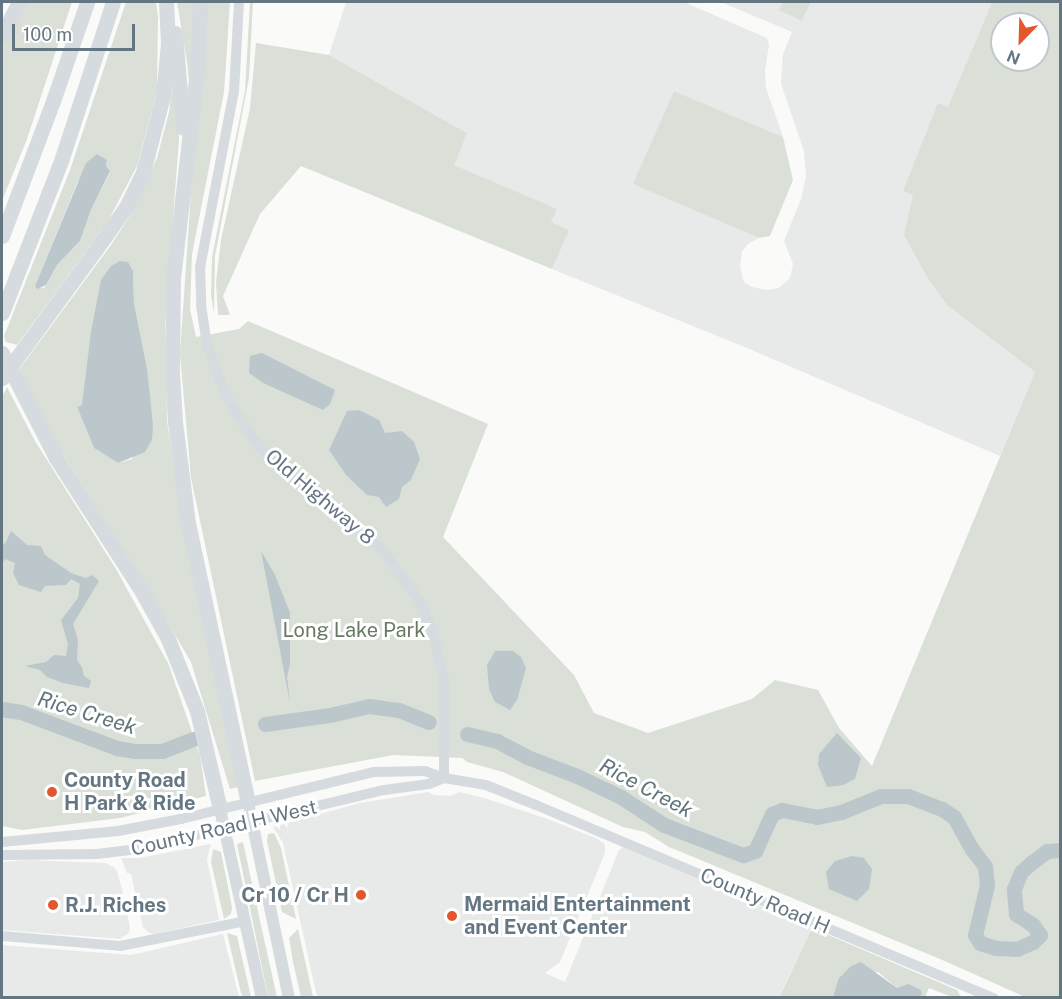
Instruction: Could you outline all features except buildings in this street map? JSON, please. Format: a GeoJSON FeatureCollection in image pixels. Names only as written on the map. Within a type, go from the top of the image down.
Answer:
{"type":"FeatureCollection","features":[{"type":"Feature","properties":{"kind":"highway"},"geometry":{"type":"LineString","coordinates":[[2,35],[20,2]]}},
{"type":"Feature","properties":{"kind":"highway"},"geometry":{"type":"LineString","coordinates":[[2,236],[54,101],[87,2]]}},
{"type":"Feature","properties":{"kind":"highway"},"geometry":{"type":"LineString","coordinates":[[2,313],[62,158],[113,2]]}},
{"type":"Feature","properties":{"kind":"highway"},"geometry":{"type":"LineString","coordinates":[[167,2],[177,46],[183,114],[171,323],[172,373],[180,471],[188,520],[248,802]]}},
{"type":"Feature","properties":{"kind":"highway"},"geometry":{"type":"LineString","coordinates":[[2,378],[110,231],[127,205],[143,172],[163,96],[168,43],[167,2]]}},
{"type":"Feature","properties":{"kind":"highway"},"geometry":{"type":"LineString","coordinates":[[179,215],[196,82],[200,2]]}},
{"type":"Feature","properties":{"kind":"highway"},"geometry":{"type":"LineString","coordinates":[[2,353],[21,394],[56,458],[142,592],[168,639],[197,711],[220,809]]}},
{"type":"Feature","properties":{"kind":"main road"},"geometry":{"type":"LineString","coordinates":[[248,802],[289,998]]}},
{"type":"Feature","properties":{"kind":"main road"},"geometry":{"type":"LineString","coordinates":[[220,809],[262,998]]}},
{"type":"Feature","properties":{"kind":"street","name":"Old Highway 8"},"geometry":{"type":"LineString","coordinates":[[239,2],[234,91],[201,254],[200,291],[207,345],[225,394],[256,443],[293,479],[380,547],[394,562],[421,603],[432,629],[444,679],[444,778]]}},
{"type":"Feature","properties":{"kind":"street","name":"County Road H West"},"geometry":{"type":"LineString","coordinates":[[2,842],[118,831],[386,770],[425,771],[444,778],[475,782],[536,805]]}},
{"type":"Feature","properties":{"kind":"street","name":"County Road H West"},"geometry":{"type":"LineString","coordinates":[[2,855],[118,852],[384,790],[429,784],[444,778]]}},
{"type":"Feature","properties":{"kind":"street","name":"County Road H"},"geometry":{"type":"LineString","coordinates":[[536,805],[994,998]]}},
{"type":"Feature","properties":{"kind":"street"},"geometry":{"type":"LineString","coordinates":[[2,936],[120,946],[246,921]]}},
{"type":"Feature","properties":{"kind":"shaded area"},"geometry":{"type":"Polygon","coordinates":[[[346,2],[684,2],[767,38],[769,45],[765,71],[766,88],[783,137],[674,91],[634,184],[759,238],[748,244],[742,251],[740,267],[744,282],[752,287],[767,290],[779,288],[790,278],[793,264],[784,241],[801,199],[806,177],[804,151],[781,84],[783,54],[792,32],[721,2],[783,2],[780,10],[802,21],[811,2],[992,2],[948,108],[938,104],[913,195],[948,306],[1035,372],[1000,456],[747,348],[552,269],[568,230],[551,222],[556,209],[453,165],[467,133],[329,55],[346,2]]]}},
{"type":"Feature","properties":{"kind":"shaded area"},"geometry":{"type":"Polygon","coordinates":[[[97,154],[107,160],[106,166],[110,171],[91,210],[80,241],[57,265],[46,285],[37,289],[35,286],[86,163],[97,154]]]}},
{"type":"Feature","properties":{"kind":"shaded area"},"geometry":{"type":"Polygon","coordinates":[[[120,261],[128,262],[133,271],[134,303],[147,368],[153,426],[152,440],[145,452],[118,463],[94,448],[77,407],[82,405],[91,332],[101,280],[111,266],[120,261]]]}},
{"type":"Feature","properties":{"kind":"shaded area"},"geometry":{"type":"Polygon","coordinates":[[[262,353],[335,390],[330,404],[323,410],[263,383],[249,373],[250,356],[262,353]]]}},
{"type":"Feature","properties":{"kind":"shaded area"},"geometry":{"type":"Polygon","coordinates":[[[359,410],[379,420],[385,433],[402,431],[414,442],[420,459],[411,480],[402,487],[399,499],[386,507],[379,497],[367,495],[346,475],[329,450],[347,411],[359,410]]]}},
{"type":"Feature","properties":{"kind":"shaded area"},"geometry":{"type":"Polygon","coordinates":[[[11,531],[27,545],[41,546],[45,555],[71,573],[86,578],[92,575],[99,581],[73,624],[78,640],[77,660],[84,676],[91,681],[89,688],[63,683],[47,677],[40,670],[25,666],[46,662],[54,655],[66,656],[68,644],[61,620],[78,598],[80,584],[71,579],[66,585],[45,586],[41,592],[19,585],[13,573],[15,563],[5,559],[2,564],[2,543],[5,544],[11,531]]]}},
{"type":"Feature","properties":{"kind":"shaded area"},"geometry":{"type":"Polygon","coordinates":[[[261,551],[275,575],[290,613],[290,664],[287,677],[290,703],[261,551]]]}},
{"type":"Feature","properties":{"kind":"shaded area"},"geometry":{"type":"Polygon","coordinates":[[[495,651],[513,651],[521,657],[526,668],[517,700],[510,710],[495,702],[489,689],[487,665],[495,651]]]}},
{"type":"Feature","properties":{"kind":"shaded area"},"geometry":{"type":"Polygon","coordinates":[[[837,733],[861,758],[855,779],[843,785],[827,787],[818,765],[819,754],[837,733]]]}},
{"type":"Feature","properties":{"kind":"shaded area"},"geometry":{"type":"Polygon","coordinates":[[[428,792],[434,795],[450,796],[460,792],[487,799],[548,819],[598,839],[605,845],[605,853],[560,962],[545,973],[565,982],[619,850],[623,847],[812,928],[779,997],[317,997],[283,843],[273,827],[360,803],[428,792]]]}},
{"type":"Feature","properties":{"kind":"shaded area"},"geometry":{"type":"Polygon","coordinates":[[[211,844],[207,859],[219,920],[154,934],[148,932],[143,927],[131,874],[127,873],[121,858],[139,858],[211,844]]]}},
{"type":"Feature","properties":{"kind":"shaded area"},"geometry":{"type":"Polygon","coordinates":[[[852,856],[864,858],[872,869],[869,889],[857,901],[829,889],[826,872],[835,861],[852,856]]]}},
{"type":"Feature","properties":{"kind":"shaded area"},"geometry":{"type":"Polygon","coordinates":[[[26,860],[105,863],[113,867],[117,871],[122,889],[130,927],[129,933],[120,939],[2,930],[2,862],[26,860]]]}},
{"type":"Feature","properties":{"kind":"shaded area"},"geometry":{"type":"Polygon","coordinates":[[[223,934],[239,997],[2,997],[2,945],[131,955],[223,934]]]}},
{"type":"Feature","properties":{"kind":"shaded area"},"geometry":{"type":"Polygon","coordinates":[[[861,962],[897,988],[908,984],[921,990],[922,994],[918,998],[833,997],[839,978],[851,966],[861,962]]]}},
{"type":"Feature","properties":{"kind":"green space"},"geometry":{"type":"Polygon","coordinates":[[[24,2],[72,2],[27,139],[2,201],[2,44],[24,2]]]}},
{"type":"Feature","properties":{"kind":"green space"},"geometry":{"type":"Polygon","coordinates":[[[126,2],[156,2],[158,16],[157,91],[137,166],[108,221],[17,345],[6,342],[4,336],[70,170],[126,2]],[[107,160],[78,181],[35,286],[44,288],[57,265],[80,241],[91,210],[110,172],[106,166],[107,160]]]}},
{"type":"Feature","properties":{"kind":"green space"},"geometry":{"type":"Polygon","coordinates":[[[177,2],[195,2],[190,92],[187,62],[177,2]]]}},
{"type":"Feature","properties":{"kind":"green space","name":"Long Lake Park"},"geometry":{"type":"Polygon","coordinates":[[[204,2],[230,2],[224,92],[192,254],[190,309],[196,337],[239,329],[248,321],[488,424],[443,537],[574,675],[594,713],[648,733],[752,699],[775,680],[818,690],[839,728],[872,766],[1035,372],[948,306],[929,280],[904,235],[913,195],[903,191],[938,103],[948,107],[992,2],[1060,2],[1060,997],[1025,997],[940,959],[669,847],[645,832],[623,827],[503,772],[467,762],[462,758],[393,755],[255,781],[191,478],[180,354],[204,2]]]}},
{"type":"Feature","properties":{"kind":"green space"},"geometry":{"type":"Polygon","coordinates":[[[250,2],[253,2],[249,78],[215,256],[214,313],[211,295],[212,257],[245,91],[250,2]]]}},
{"type":"Feature","properties":{"kind":"green space"},"geometry":{"type":"Polygon","coordinates":[[[783,2],[811,2],[802,21],[779,10],[783,2]]]}},
{"type":"Feature","properties":{"kind":"green space"},"geometry":{"type":"Polygon","coordinates":[[[256,43],[329,55],[467,133],[454,165],[557,209],[551,222],[569,230],[552,269],[301,166],[260,214],[223,296],[230,315],[218,315],[216,282],[221,240],[250,108],[256,43]]]}},
{"type":"Feature","properties":{"kind":"green space"},"geometry":{"type":"Polygon","coordinates":[[[173,79],[178,80],[179,139],[165,324],[167,421],[182,517],[238,787],[230,789],[191,662],[136,569],[60,450],[18,371],[111,245],[133,211],[157,158],[169,112],[173,79]],[[133,271],[82,405],[77,407],[94,448],[118,463],[132,459],[147,368],[134,303],[133,271]]]}},
{"type":"Feature","properties":{"kind":"green space"},"geometry":{"type":"Polygon","coordinates":[[[674,91],[783,137],[793,180],[770,236],[759,238],[633,184],[674,91]]]}},
{"type":"Feature","properties":{"kind":"green space"},"geometry":{"type":"Polygon","coordinates":[[[7,387],[35,441],[116,569],[168,663],[200,755],[206,796],[120,818],[22,830],[2,826],[2,397],[7,387]]]}},
{"type":"Feature","properties":{"kind":"green space"},"geometry":{"type":"Polygon","coordinates":[[[274,833],[281,848],[296,919],[282,912],[267,841],[268,834],[274,833]]]}},
{"type":"Feature","properties":{"kind":"green space"},"geometry":{"type":"Polygon","coordinates":[[[243,842],[277,997],[268,997],[237,844],[243,842]]]}},
{"type":"Feature","properties":{"kind":"green space"},"geometry":{"type":"Polygon","coordinates":[[[213,849],[221,852],[232,907],[231,914],[224,919],[211,862],[213,849]]]}},
{"type":"Feature","properties":{"kind":"green space"},"geometry":{"type":"Polygon","coordinates":[[[812,928],[957,990],[961,997],[952,997],[929,988],[925,997],[918,997],[922,994],[897,988],[878,972],[842,974],[833,997],[779,998],[812,928]]]}},
{"type":"Feature","properties":{"kind":"green space"},"geometry":{"type":"Polygon","coordinates":[[[298,929],[313,997],[301,997],[293,962],[289,938],[298,929]]]}},
{"type":"Feature","properties":{"kind":"green space"},"geometry":{"type":"Polygon","coordinates":[[[227,933],[237,936],[251,997],[243,997],[241,993],[227,933]]]}},
{"type":"Feature","properties":{"kind":"waterway","name":"Rice Creek"},"geometry":{"type":"LineString","coordinates":[[265,724],[330,715],[369,706],[399,710],[429,722]]}},
{"type":"Feature","properties":{"kind":"waterway","name":"Rice Creek"},"geometry":{"type":"LineString","coordinates":[[2,709],[21,712],[117,748],[134,751],[162,751],[194,739]]}},
{"type":"Feature","properties":{"kind":"waterway","name":"Rice Creek"},"geometry":{"type":"LineString","coordinates":[[467,734],[497,741],[527,757],[577,776],[621,797],[664,825],[743,855],[755,851],[772,814],[782,810],[817,817],[841,812],[881,796],[908,796],[942,809],[954,817],[972,849],[985,866],[987,885],[975,935],[980,943],[996,948],[1017,949],[1033,942],[1040,935],[1033,925],[1016,914],[1014,889],[1021,872],[1031,863],[1047,851],[1060,850]]}},
{"type":"Feature","properties":{"kind":"place","name":"County Road H Park & Ride"},"geometry":{"type":"Point","coordinates":[52,792]}},
{"type":"Feature","properties":{"kind":"place","name":"Cr 10 / Cr H"},"geometry":{"type":"Point","coordinates":[361,895]}},
{"type":"Feature","properties":{"kind":"place","name":"R.J. Riches"},"geometry":{"type":"Point","coordinates":[53,905]}},
{"type":"Feature","properties":{"kind":"place","name":"Mermaid Entertainment and Event Center"},"geometry":{"type":"Point","coordinates":[452,916]}}]}
